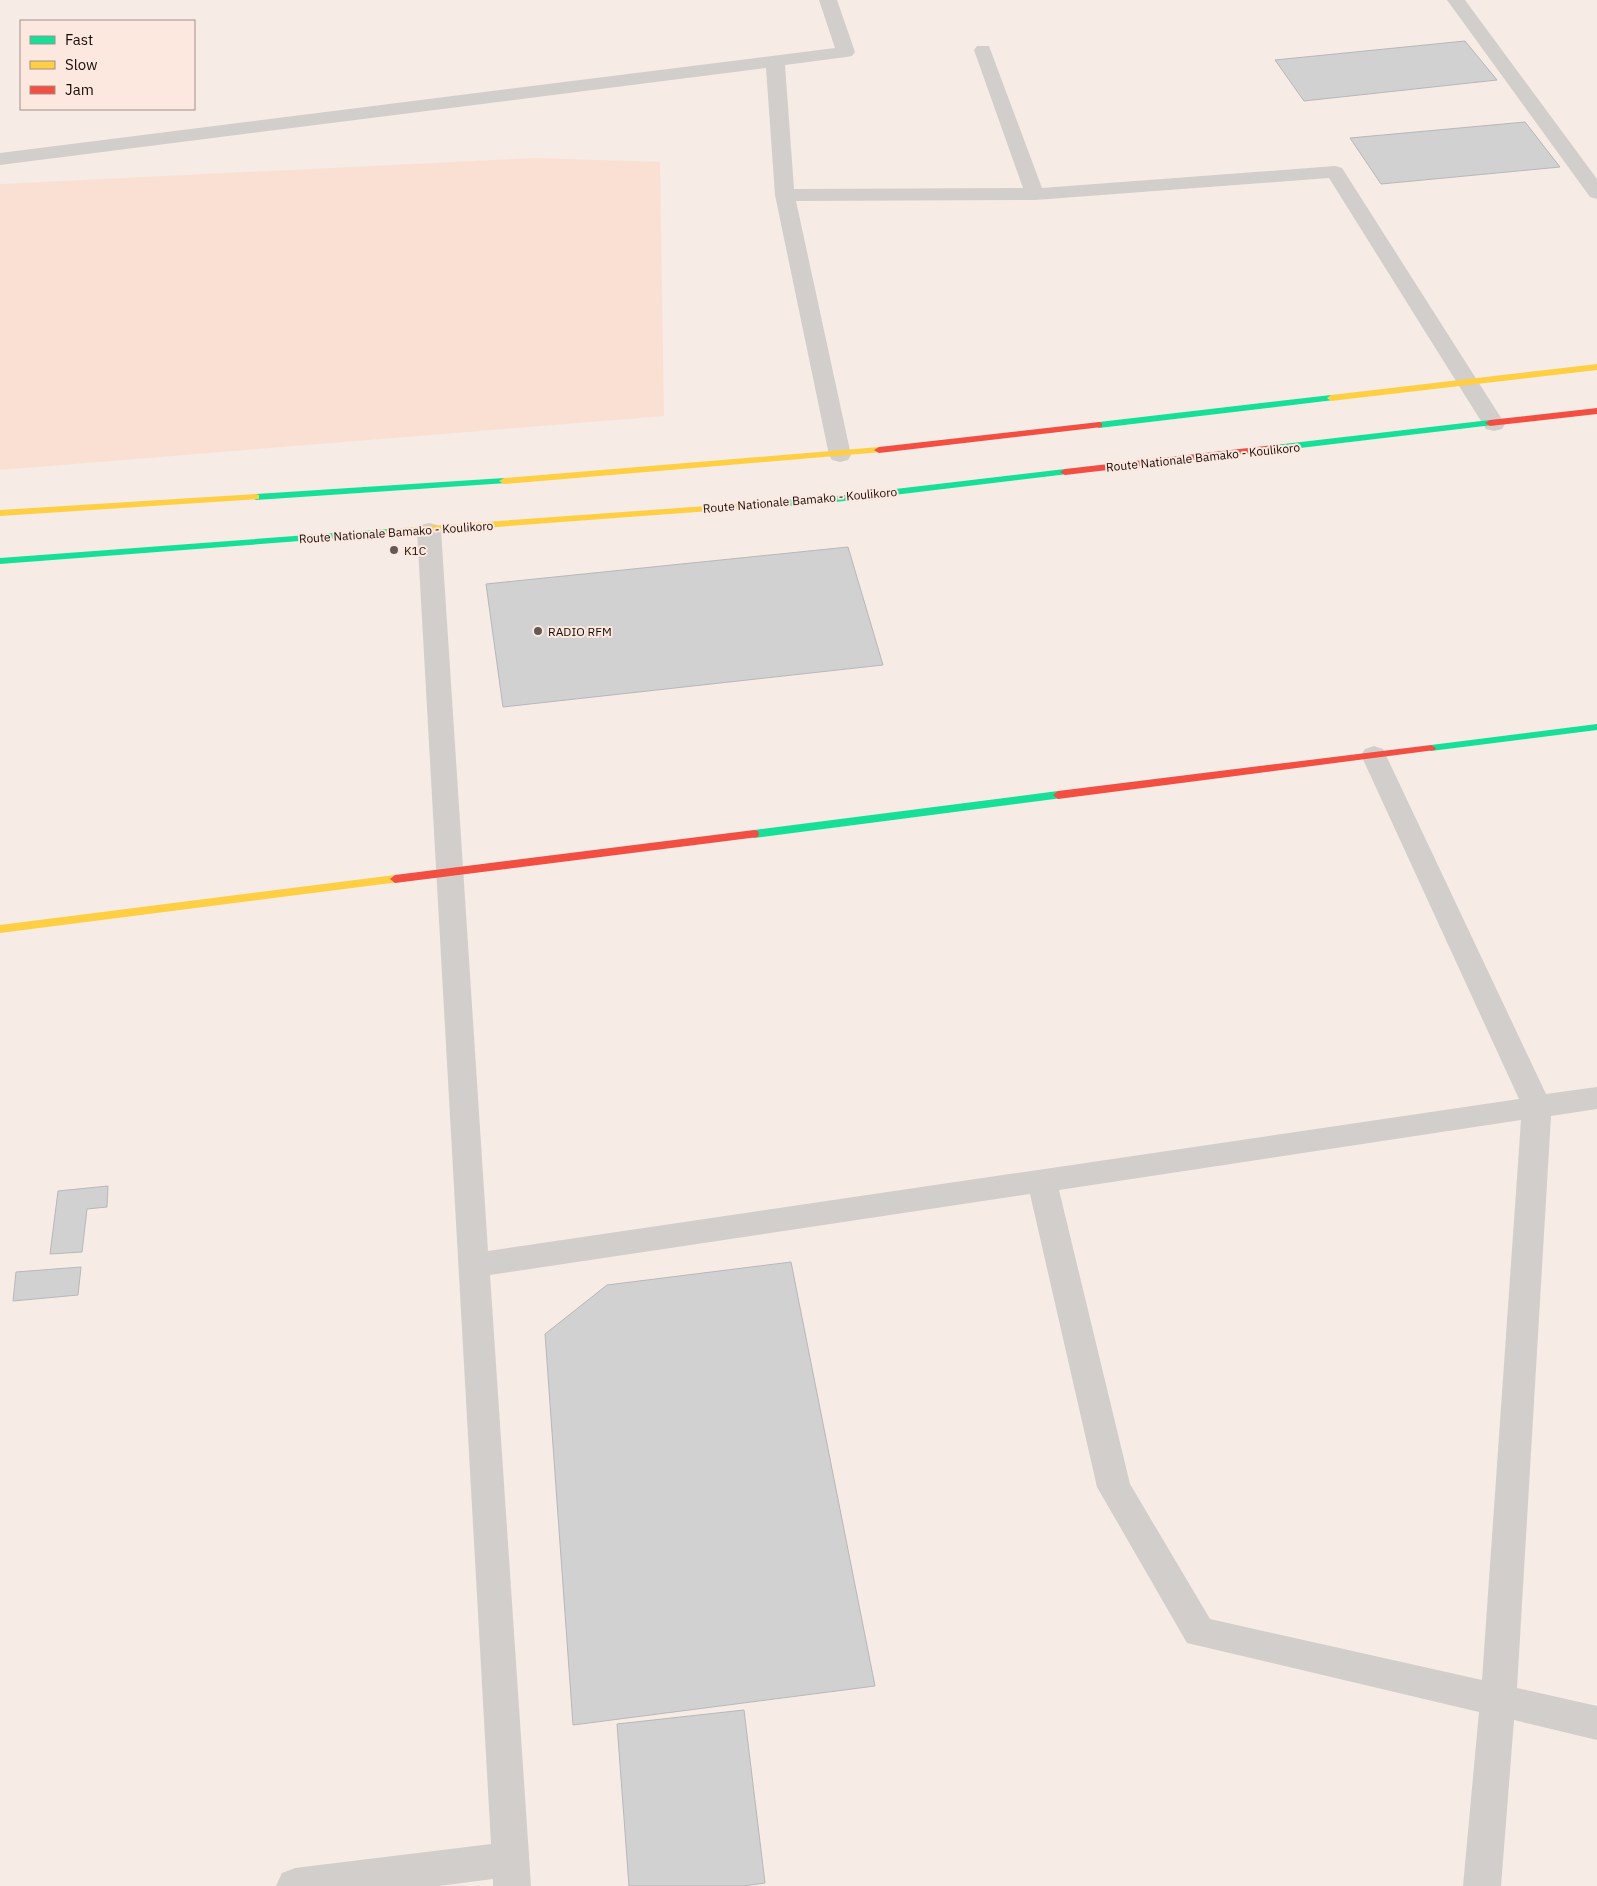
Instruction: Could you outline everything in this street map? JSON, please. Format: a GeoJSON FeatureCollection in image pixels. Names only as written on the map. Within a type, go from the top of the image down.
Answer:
{"type":"FeatureCollection","features":[{"type":"Feature","properties":{"kind":"main road"},"geometry":{"type":"LineString","coordinates":[[0,513],[438,486],[840,455],[1597,367]]}},
{"type":"Feature","properties":{"kind":"main road","name":"Route Nationale Bamako - Koulikoro"},"geometry":{"type":"LineString","coordinates":[[0,561],[836,499],[1597,411]]}},
{"type":"Feature","properties":{"kind":"main road"},"geometry":{"type":"LineString","coordinates":[[0,930],[1597,727]]}},
{"type":"Feature","properties":{"kind":"street"},"geometry":{"type":"LineString","coordinates":[[0,159],[846,52],[828,0]]}},
{"type":"Feature","properties":{"kind":"street"},"geometry":{"type":"LineString","coordinates":[[1456,0],[1597,193]]}},
{"type":"Feature","properties":{"kind":"street"},"geometry":{"type":"LineString","coordinates":[[983,50],[1034,194]]}},
{"type":"Feature","properties":{"kind":"street"},"geometry":{"type":"LineString","coordinates":[[775,61],[785,196],[840,455]]}},
{"type":"Feature","properties":{"kind":"street"},"geometry":{"type":"LineString","coordinates":[[785,196],[1034,194],[1335,172],[1494,424]]}},
{"type":"Feature","properties":{"kind":"street"},"geometry":{"type":"LineString","coordinates":[[295,1886],[511,1872],[452,872],[429,530]]}},
{"type":"Feature","properties":{"kind":"street"},"geometry":{"type":"LineString","coordinates":[[1374,755],[1537,1107],[1498,1702],[1482,1886]]}},
{"type":"Feature","properties":{"kind":"street"},"geometry":{"type":"LineString","coordinates":[[475,1266],[1597,1098]]}},
{"type":"Feature","properties":{"kind":"street"},"geometry":{"type":"LineString","coordinates":[[1042,1181],[1114,1487],[1199,1632],[1498,1702],[1597,1723]]}},
{"type":"Feature","properties":{"kind":"shaded area"},"geometry":{"type":"Polygon","coordinates":[[[535,158],[660,162],[664,416],[0,470],[0,184],[535,158]]]}},
{"type":"Feature","properties":{"kind":"building"},"geometry":{"type":"Polygon","coordinates":[[[1465,41],[1497,80],[1304,101],[1275,60],[1465,41]]]}},
{"type":"Feature","properties":{"kind":"building"},"geometry":{"type":"Polygon","coordinates":[[[1525,122],[1560,167],[1381,184],[1350,138],[1525,122]]]}},
{"type":"Feature","properties":{"kind":"building"},"geometry":{"type":"Polygon","coordinates":[[[848,547],[883,665],[503,707],[486,584],[848,547]]]}},
{"type":"Feature","properties":{"kind":"building"},"geometry":{"type":"Polygon","coordinates":[[[108,1186],[107,1207],[87,1209],[82,1252],[50,1254],[58,1191],[108,1186]]]}},
{"type":"Feature","properties":{"kind":"building"},"geometry":{"type":"Polygon","coordinates":[[[791,1262],[875,1686],[573,1725],[545,1334],[607,1285],[791,1262]]]}},
{"type":"Feature","properties":{"kind":"building"},"geometry":{"type":"Polygon","coordinates":[[[81,1267],[78,1295],[13,1301],[16,1272],[81,1267]]]}},
{"type":"Feature","properties":{"kind":"building"},"geometry":{"type":"Polygon","coordinates":[[[744,1710],[765,1883],[743,1886],[629,1886],[617,1724],[744,1710]]]}},
{"type":"Feature","properties":{"kind":"traffic: fast"},"geometry":{"type":"LineString","coordinates":[[1099,425],[1331,398]]}},
{"type":"Feature","properties":{"kind":"traffic: fast"},"geometry":{"type":"LineString","coordinates":[[1275,448],[1490,423]]}},
{"type":"Feature","properties":{"kind":"traffic: fast"},"geometry":{"type":"LineString","coordinates":[[761,505],[836,499],[1065,472]]}},
{"type":"Feature","properties":{"kind":"traffic: fast"},"geometry":{"type":"LineString","coordinates":[[256,497],[504,481]]}},
{"type":"Feature","properties":{"kind":"traffic: fast"},"geometry":{"type":"LineString","coordinates":[[0,561],[389,532]]}},
{"type":"Feature","properties":{"kind":"traffic: fast"},"geometry":{"type":"LineString","coordinates":[[1431,748],[1597,727]]}},
{"type":"Feature","properties":{"kind":"traffic: fast"},"geometry":{"type":"LineString","coordinates":[[754,834],[1058,795]]}},
{"type":"Feature","properties":{"kind":"traffic: slow"},"geometry":{"type":"LineString","coordinates":[[1331,398],[1597,367]]}},
{"type":"Feature","properties":{"kind":"traffic: slow"},"geometry":{"type":"LineString","coordinates":[[504,481],[879,450]]}},
{"type":"Feature","properties":{"kind":"traffic: slow"},"geometry":{"type":"LineString","coordinates":[[0,513],[256,497]]}},
{"type":"Feature","properties":{"kind":"traffic: slow"},"geometry":{"type":"LineString","coordinates":[[389,532],[761,505]]}},
{"type":"Feature","properties":{"kind":"traffic: slow"},"geometry":{"type":"LineString","coordinates":[[0,929],[395,879]]}},
{"type":"Feature","properties":{"kind":"traffic: jam"},"geometry":{"type":"LineString","coordinates":[[1490,423],[1597,411]]}},
{"type":"Feature","properties":{"kind":"traffic: jam"},"geometry":{"type":"LineString","coordinates":[[879,450],[1099,425]]}},
{"type":"Feature","properties":{"kind":"traffic: jam"},"geometry":{"type":"LineString","coordinates":[[1065,472],[1275,448]]}},
{"type":"Feature","properties":{"kind":"traffic: jam"},"geometry":{"type":"LineString","coordinates":[[1058,795],[1431,748]]}},
{"type":"Feature","properties":{"kind":"traffic: jam"},"geometry":{"type":"LineString","coordinates":[[395,879],[754,834]]}},
{"type":"Feature","properties":{"kind":"place","name":"K1C"},"geometry":{"type":"Point","coordinates":[394,550]}},
{"type":"Feature","properties":{"kind":"place","name":"RADIO RFM"},"geometry":{"type":"Point","coordinates":[538,631]}}]}
